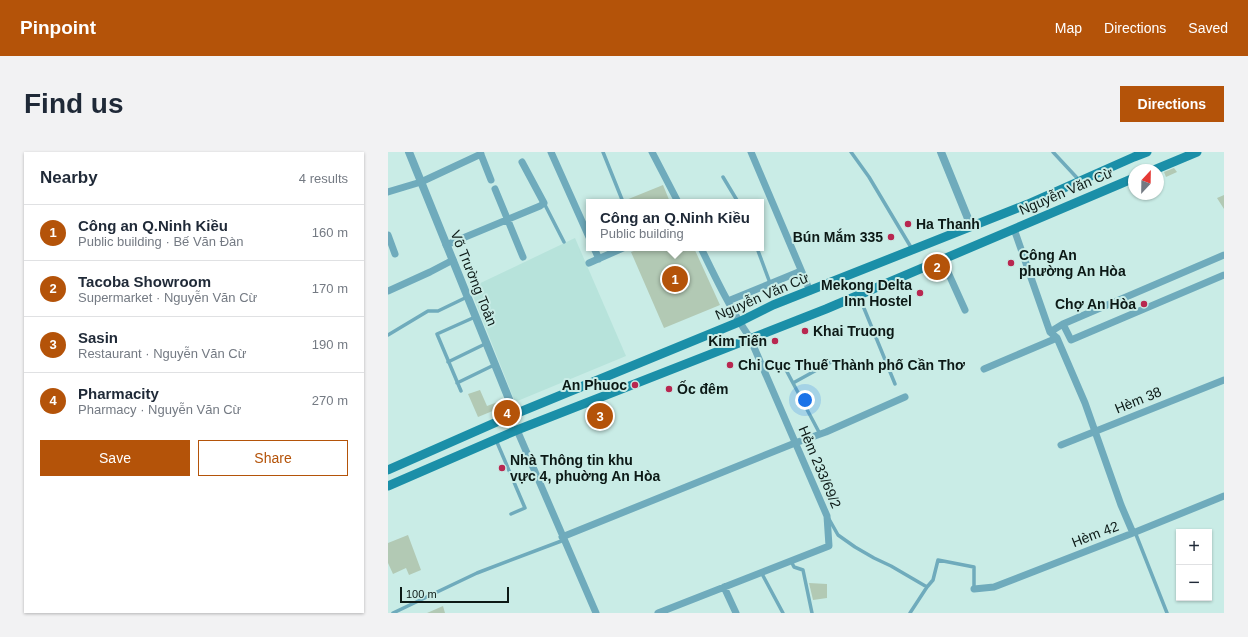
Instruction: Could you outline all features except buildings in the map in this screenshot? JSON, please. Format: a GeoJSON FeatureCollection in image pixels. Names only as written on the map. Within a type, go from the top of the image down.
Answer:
{"type":"FeatureCollection","features":[{"type":"Feature","properties":{"kind":"main road","name":"Nguyễn Văn Cừ"},"geometry":{"type":"LineString","coordinates":[[388,470],[515,414],[739,322],[773,305],[1028,204],[1080,181],[1132,154],[1148,152]]}},
{"type":"Feature","properties":{"kind":"main road"},"geometry":{"type":"LineString","coordinates":[[1164,166],[1197,152]]}},
{"type":"Feature","properties":{"kind":"main road","name":"Nguyễn Văn Cừ"},"geometry":{"type":"LineString","coordinates":[[388,486],[519,429],[858,295],[1128,181]]}},
{"type":"Feature","properties":{"kind":"main road"},"geometry":{"type":"LineString","coordinates":[[515,414],[519,429]]}},
{"type":"Feature","properties":{"kind":"street","name":"Võ Trường Toản"},"geometry":{"type":"LineString","coordinates":[[409,152],[515,414]]}},
{"type":"Feature","properties":{"kind":"street"},"geometry":{"type":"LineString","coordinates":[[551,152],[586,230]]}},
{"type":"Feature","properties":{"kind":"street"},"geometry":{"type":"LineString","coordinates":[[652,152],[676,199]]}},
{"type":"Feature","properties":{"kind":"street"},"geometry":{"type":"LineString","coordinates":[[751,152],[810,290]]}},
{"type":"Feature","properties":{"kind":"street"},"geometry":{"type":"LineString","coordinates":[[941,152],[971,226]]}},
{"type":"Feature","properties":{"kind":"street"},"geometry":{"type":"LineString","coordinates":[[388,192],[421,182],[480,153],[491,180]]}},
{"type":"Feature","properties":{"kind":"street"},"geometry":{"type":"LineString","coordinates":[[446,245],[544,203],[522,162]]}},
{"type":"Feature","properties":{"kind":"street"},"geometry":{"type":"LineString","coordinates":[[495,189],[523,257]]}},
{"type":"Feature","properties":{"kind":"street"},"geometry":{"type":"LineString","coordinates":[[1014,229],[1050,332],[1057,338],[1084,403],[1121,505],[1134,533]]}},
{"type":"Feature","properties":{"kind":"street"},"geometry":{"type":"LineString","coordinates":[[388,234],[395,254]]}},
{"type":"Feature","properties":{"kind":"street"},"geometry":{"type":"LineString","coordinates":[[595,251],[598,259]]}},
{"type":"Feature","properties":{"kind":"street"},"geometry":{"type":"LineString","coordinates":[[589,263],[616,251]]}},
{"type":"Feature","properties":{"kind":"street","name":"Hẻm 233/69/2"},"geometry":{"type":"LineString","coordinates":[[658,613],[829,546],[827,516],[750,338],[739,322],[703,251]]}},
{"type":"Feature","properties":{"kind":"street"},"geometry":{"type":"LineString","coordinates":[[1050,332],[1063,324],[1224,255]]}},
{"type":"Feature","properties":{"kind":"street"},"geometry":{"type":"LineString","coordinates":[[942,259],[966,310]]}},
{"type":"Feature","properties":{"kind":"street"},"geometry":{"type":"LineString","coordinates":[[388,291],[453,260]]}},
{"type":"Feature","properties":{"kind":"street"},"geometry":{"type":"LineString","coordinates":[[728,301],[801,271]]}},
{"type":"Feature","properties":{"kind":"street"},"geometry":{"type":"LineString","coordinates":[[1063,324],[1071,340],[1224,276]]}},
{"type":"Feature","properties":{"kind":"street"},"geometry":{"type":"LineString","coordinates":[[984,369],[1057,338]]}},
{"type":"Feature","properties":{"kind":"street","name":"Hèm 38"},"geometry":{"type":"LineString","coordinates":[[1061,445],[1224,380]]}},
{"type":"Feature","properties":{"kind":"street"},"geometry":{"type":"LineString","coordinates":[[563,538],[905,398]]}},
{"type":"Feature","properties":{"kind":"street"},"geometry":{"type":"LineString","coordinates":[[519,429],[563,538],[596,613]]}},
{"type":"Feature","properties":{"kind":"street","name":"Hèm 42"},"geometry":{"type":"LineString","coordinates":[[974,589],[994,587],[1134,533],[1224,496]]}},
{"type":"Feature","properties":{"kind":"street"},"geometry":{"type":"LineString","coordinates":[[724,587],[736,613]]}},
{"type":"Feature","properties":{"kind":"lane"},"geometry":{"type":"LineString","coordinates":[[603,152],[623,199]]}},
{"type":"Feature","properties":{"kind":"lane"},"geometry":{"type":"LineString","coordinates":[[851,152],[869,176],[913,250]]}},
{"type":"Feature","properties":{"kind":"lane"},"geometry":{"type":"LineString","coordinates":[[1053,152],[1080,181]]}},
{"type":"Feature","properties":{"kind":"lane"},"geometry":{"type":"LineString","coordinates":[[723,177],[736,199]]}},
{"type":"Feature","properties":{"kind":"lane"},"geometry":{"type":"LineString","coordinates":[[544,203],[564,242]]}},
{"type":"Feature","properties":{"kind":"lane"},"geometry":{"type":"LineString","coordinates":[[758,251],[770,283]]}},
{"type":"Feature","properties":{"kind":"lane"},"geometry":{"type":"LineString","coordinates":[[858,295],[895,384]]}},
{"type":"Feature","properties":{"kind":"lane"},"geometry":{"type":"LineString","coordinates":[[388,335],[428,311],[438,311],[468,297]]}},
{"type":"Feature","properties":{"kind":"lane"},"geometry":{"type":"LineString","coordinates":[[461,391],[437,334],[476,317]]}},
{"type":"Feature","properties":{"kind":"lane"},"geometry":{"type":"LineString","coordinates":[[448,362],[487,343]]}},
{"type":"Feature","properties":{"kind":"lane"},"geometry":{"type":"LineString","coordinates":[[793,383],[833,361]]}},
{"type":"Feature","properties":{"kind":"lane"},"geometry":{"type":"LineString","coordinates":[[457,383],[496,364]]}},
{"type":"Feature","properties":{"kind":"lane"},"geometry":{"type":"LineString","coordinates":[[785,368],[820,434]]}},
{"type":"Feature","properties":{"kind":"lane"},"geometry":{"type":"LineString","coordinates":[[496,439],[525,508],[511,514]]}},
{"type":"Feature","properties":{"kind":"lane"},"geometry":{"type":"LineString","coordinates":[[827,516],[838,535],[867,554],[927,587]]}},
{"type":"Feature","properties":{"kind":"lane"},"geometry":{"type":"LineString","coordinates":[[1134,533],[1167,613]]}},
{"type":"Feature","properties":{"kind":"lane"},"geometry":{"type":"LineString","coordinates":[[393,613],[477,573],[563,538]]}},
{"type":"Feature","properties":{"kind":"lane"},"geometry":{"type":"LineString","coordinates":[[910,613],[933,580],[938,560],[974,567],[974,589]]}},
{"type":"Feature","properties":{"kind":"lane"},"geometry":{"type":"LineString","coordinates":[[791,561],[794,567],[803,570],[812,613]]}},
{"type":"Feature","properties":{"kind":"lane"},"geometry":{"type":"LineString","coordinates":[[761,572],[783,613]]}},
{"type":"Feature","properties":{"kind":"shaded area"},"geometry":{"type":"Polygon","coordinates":[[[575,238],[626,356],[515,402],[470,288],[575,238]]]}},
{"type":"Feature","properties":{"kind":"place","name":"Ha Thanh"},"geometry":{"type":"Point","coordinates":[908,224]}},
{"type":"Feature","properties":{"kind":"place","name":"Bún Mắm 335"},"geometry":{"type":"Point","coordinates":[891,237]}},
{"type":"Feature","properties":{"kind":"place","name":"Công An phường An Hòa"},"geometry":{"type":"Point","coordinates":[1011,263]}},
{"type":"Feature","properties":{"kind":"place","name":"Tacoba Showroom"},"geometry":{"type":"Point","coordinates":[937,267]}},
{"type":"Feature","properties":{"kind":"place","name":"Công an Q.Ninh Kiều"},"geometry":{"type":"Point","coordinates":[675,279]}},
{"type":"Feature","properties":{"kind":"place","name":"Mekong Delta Inn Hostel"},"geometry":{"type":"Point","coordinates":[920,293]}},
{"type":"Feature","properties":{"kind":"place","name":"Chợ An Hòa"},"geometry":{"type":"Point","coordinates":[1144,304]}},
{"type":"Feature","properties":{"kind":"place","name":"Khai Truong"},"geometry":{"type":"Point","coordinates":[805,331]}},
{"type":"Feature","properties":{"kind":"place","name":"Kim Tiến"},"geometry":{"type":"Point","coordinates":[775,341]}},
{"type":"Feature","properties":{"kind":"place","name":"Chi Cục Thuế Thành phố Cần Thơ"},"geometry":{"type":"Point","coordinates":[730,365]}},
{"type":"Feature","properties":{"kind":"place","name":"An Phuoc"},"geometry":{"type":"Point","coordinates":[635,385]}},
{"type":"Feature","properties":{"kind":"place","name":"Ốc đêm"},"geometry":{"type":"Point","coordinates":[669,389]}},
{"type":"Feature","properties":{"kind":"place","name":"Pharmacity"},"geometry":{"type":"Point","coordinates":[507,413]}},
{"type":"Feature","properties":{"kind":"place","name":"Sasin"},"geometry":{"type":"Point","coordinates":[600,416]}},
{"type":"Feature","properties":{"kind":"place","name":"Nhà Thông tin khu vực 4, phuờng An Hòa"},"geometry":{"type":"Point","coordinates":[502,468]}}]}
